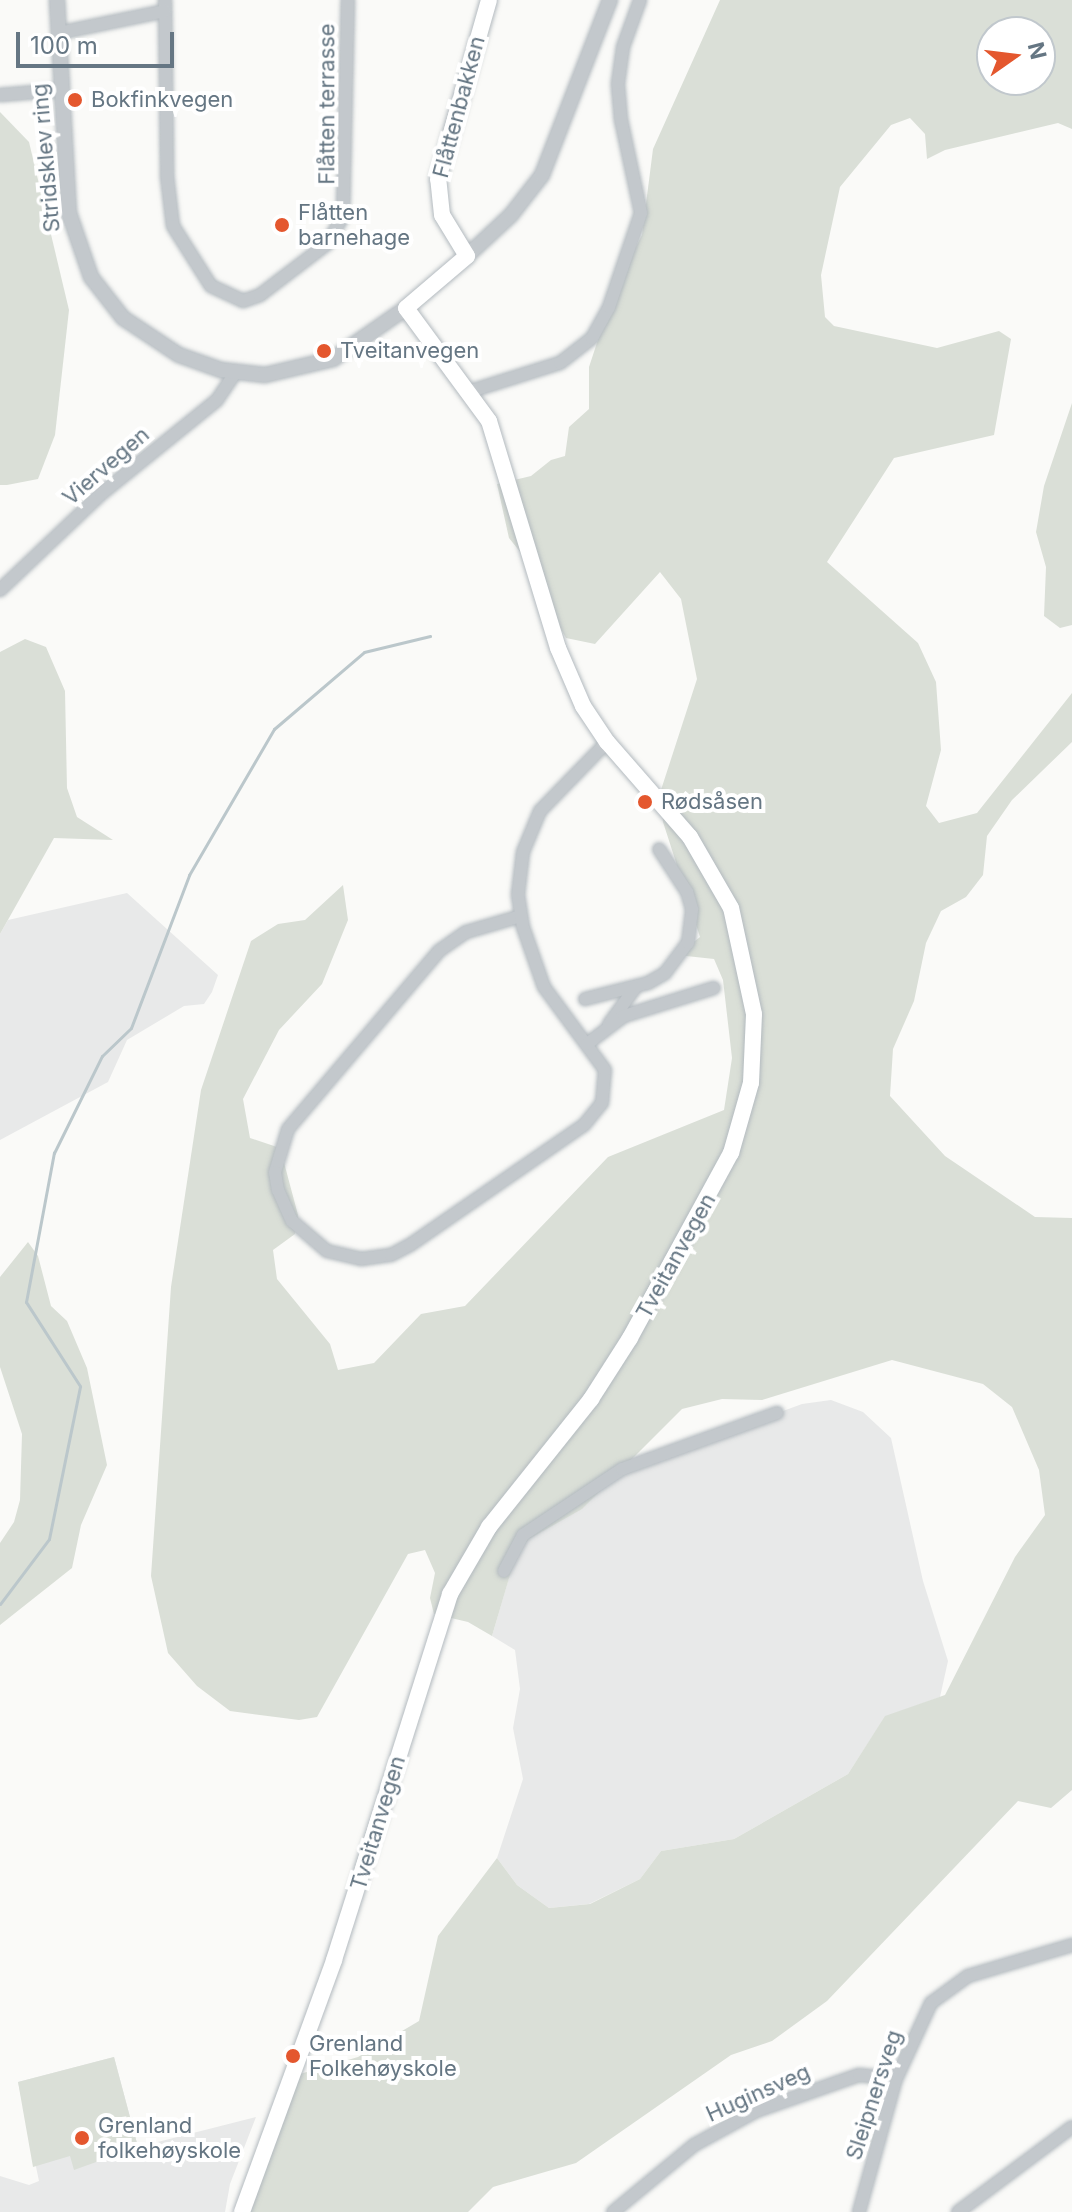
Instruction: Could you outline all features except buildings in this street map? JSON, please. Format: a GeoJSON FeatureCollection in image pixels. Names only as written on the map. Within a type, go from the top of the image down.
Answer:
{"type":"FeatureCollection","features":[{"type":"Feature","properties":{"kind":"main road","name":"Flåttenbakken"},"geometry":{"type":"LineString","coordinates":[[467,256],[442,215],[438,179],[489,0]]}},
{"type":"Feature","properties":{"kind":"main road"},"geometry":{"type":"LineString","coordinates":[[406,308],[467,256]]}},
{"type":"Feature","properties":{"kind":"main road","name":"Tveitanvegen"},"geometry":{"type":"LineString","coordinates":[[242,2212],[331,1972],[450,1594],[495,1519],[618,1358],[723,1170],[746,1108],[754,1014],[731,908],[690,837],[607,742],[562,657],[495,436],[471,391],[406,308]]}},
{"type":"Feature","properties":{"kind":"street","name":"Stridsklev ring"},"geometry":{"type":"LineString","coordinates":[[57,0],[69,213],[91,277],[112,306],[149,338],[192,360],[235,373],[277,374],[321,364],[370,337],[406,308]]}},
{"type":"Feature","properties":{"kind":"street","name":"Flåtten terrasse"},"geometry":{"type":"LineString","coordinates":[[165,6],[167,176],[173,226],[211,286],[243,301],[302,265],[339,228],[347,198],[348,0]]}},
{"type":"Feature","properties":{"kind":"street"},"geometry":{"type":"LineString","coordinates":[[467,256],[511,215],[542,175],[610,0]]}},
{"type":"Feature","properties":{"kind":"street"},"geometry":{"type":"LineString","coordinates":[[471,391],[542,371],[571,356],[592,338],[609,307],[641,213],[621,120],[618,83],[623,47],[640,0]]}},
{"type":"Feature","properties":{"kind":"street"},"geometry":{"type":"LineString","coordinates":[[59,33],[165,6]]}},
{"type":"Feature","properties":{"kind":"street"},"geometry":{"type":"LineString","coordinates":[[0,95],[61,90]]}},
{"type":"Feature","properties":{"kind":"street","name":"Viervegen"},"geometry":{"type":"LineString","coordinates":[[0,590],[101,494],[217,400],[235,373]]}},
{"type":"Feature","properties":{"kind":"street"},"geometry":{"type":"LineString","coordinates":[[521,916],[466,932],[439,951],[288,1129],[275,1172],[292,1221],[309,1240],[345,1257],[377,1257],[410,1245],[596,1114],[605,1095],[605,1070],[544,987],[521,916],[519,874],[535,821],[552,794],[607,742]]}},
{"type":"Feature","properties":{"kind":"street"},"geometry":{"type":"LineString","coordinates":[[585,999],[635,988],[677,960],[692,926],[687,892],[659,849]]}},
{"type":"Feature","properties":{"kind":"street"},"geometry":{"type":"LineString","coordinates":[[608,1027],[635,988]]}},
{"type":"Feature","properties":{"kind":"street"},"geometry":{"type":"LineString","coordinates":[[587,1044],[608,1027],[659,1002],[714,988]]}},
{"type":"Feature","properties":{"kind":"street"},"geometry":{"type":"LineString","coordinates":[[504,1571],[523,1535],[622,1469],[777,1413]]}},
{"type":"Feature","properties":{"kind":"street","name":"Sleipnersveg"},"geometry":{"type":"LineString","coordinates":[[859,2212],[896,2079],[922,2017],[944,1991],[992,1967],[1072,1945]]}},
{"type":"Feature","properties":{"kind":"street","name":"Huginsveg"},"geometry":{"type":"LineString","coordinates":[[613,2212],[694,2145],[756,2111],[859,2075],[896,2079]]}},
{"type":"Feature","properties":{"kind":"street"},"geometry":{"type":"LineString","coordinates":[[958,2212],[1072,2127]]}},
{"type":"Feature","properties":{"kind":"shaded area"},"geometry":{"type":"Polygon","coordinates":[[[720,0],[1072,0],[1072,129],[1058,123],[945,150],[927,159],[925,134],[910,118],[891,125],[840,187],[821,275],[825,317],[834,326],[937,348],[999,331],[1011,339],[994,435],[894,458],[827,562],[918,643],[936,682],[941,750],[926,806],[939,823],[977,813],[1072,693],[1072,742],[1012,800],[987,836],[983,875],[966,897],[941,911],[926,943],[914,1001],[893,1049],[890,1096],[945,1156],[1035,1217],[1072,1218],[1072,1790],[1051,1808],[1018,1801],[827,2001],[772,2041],[731,2055],[576,2163],[493,2187],[468,2212],[245,2212],[293,2076],[358,2057],[419,2021],[438,1936],[497,1858],[517,1885],[549,1908],[590,1904],[640,1879],[661,1851],[734,1839],[848,1774],[885,1716],[945,1695],[1015,1557],[1045,1515],[1039,1470],[1012,1407],[983,1384],[892,1360],[762,1400],[722,1399],[682,1409],[582,1509],[529,1539],[515,1558],[492,1636],[468,1622],[434,1614],[430,1598],[435,1573],[425,1550],[408,1554],[317,1717],[299,1720],[230,1711],[197,1686],[168,1653],[151,1576],[171,1287],[201,1090],[251,941],[278,924],[305,920],[343,885],[348,920],[322,984],[279,1030],[243,1099],[250,1138],[277,1147],[282,1155],[298,1215],[295,1234],[273,1250],[277,1279],[330,1344],[338,1370],[374,1363],[421,1314],[465,1306],[608,1157],[724,1110],[732,1058],[723,980],[714,959],[677,955],[700,937],[663,822],[660,793],[697,679],[681,599],[660,572],[595,644],[566,638],[552,614],[545,583],[509,538],[497,484],[531,476],[551,460],[565,456],[569,427],[589,409],[589,367],[615,288],[642,235],[653,149],[720,0]]]}},
{"type":"Feature","properties":{"kind":"shaded area"},"geometry":{"type":"Polygon","coordinates":[[[0,112],[29,142],[69,310],[55,435],[38,479],[7,485],[0,485],[0,112]]]}},
{"type":"Feature","properties":{"kind":"shaded area"},"geometry":{"type":"Polygon","coordinates":[[[1072,403],[1072,625],[1060,628],[1044,616],[1046,567],[1036,532],[1044,486],[1072,403]]]}},
{"type":"Feature","properties":{"kind":"shaded area"},"geometry":{"type":"Polygon","coordinates":[[[25,639],[46,647],[65,691],[67,788],[77,817],[113,840],[54,838],[0,934],[0,652],[25,639]]]}},
{"type":"Feature","properties":{"kind":"shaded area"},"geometry":{"type":"Polygon","coordinates":[[[127,893],[218,975],[212,992],[204,1004],[184,1006],[127,1040],[108,1082],[0,1140],[0,934],[8,920],[127,893]]]}},
{"type":"Feature","properties":{"kind":"shaded area"},"geometry":{"type":"Polygon","coordinates":[[[28,1242],[38,1256],[51,1306],[67,1321],[87,1368],[107,1465],[81,1525],[72,1568],[0,1625],[0,1543],[14,1522],[20,1500],[22,1434],[0,1367],[0,1277],[28,1242]]]}},
{"type":"Feature","properties":{"kind":"shaded area"},"geometry":{"type":"Polygon","coordinates":[[[831,1400],[863,1412],[891,1438],[923,1581],[948,1661],[940,1697],[885,1717],[848,1774],[734,1839],[661,1851],[640,1879],[589,1904],[549,1908],[517,1885],[497,1858],[523,1779],[513,1728],[520,1689],[515,1650],[492,1636],[515,1557],[530,1538],[634,1466],[802,1404],[831,1400]]]}},
{"type":"Feature","properties":{"kind":"shaded area","name":"Grenland folkehøyskole"},"geometry":{"type":"Polygon","coordinates":[[[114,2057],[138,2147],[256,2117],[230,2184],[225,2212],[0,2212],[0,2176],[29,2185],[39,2181],[18,2082],[114,2057]]]}},
{"type":"Feature","properties":{"kind":"shaded area"},"geometry":{"type":"Polygon","coordinates":[[[114,2057],[138,2147],[74,2170],[70,2156],[33,2167],[18,2082],[114,2057]]]}},
{"type":"Feature","properties":{"kind":"waterway"},"geometry":{"type":"LineString","coordinates":[[0,1604],[49,1539],[80,1386],[26,1302],[54,1153],[102,1056],[131,1028],[189,875],[274,729],[364,652],[430,636]]}},
{"type":"Feature","properties":{"kind":"place","name":"Bokfinkvegen"},"geometry":{"type":"Point","coordinates":[75,100]}},
{"type":"Feature","properties":{"kind":"place","name":"Flåtten barnehage"},"geometry":{"type":"Point","coordinates":[282,225]}},
{"type":"Feature","properties":{"kind":"place","name":"Tveitanvegen"},"geometry":{"type":"Point","coordinates":[324,351]}},
{"type":"Feature","properties":{"kind":"place","name":"Rødsåsen"},"geometry":{"type":"Point","coordinates":[645,802]}},
{"type":"Feature","properties":{"kind":"place","name":"Grenland Folkehøyskole"},"geometry":{"type":"Point","coordinates":[293,2056]}},
{"type":"Feature","properties":{"kind":"place","name":"Grenland folkehøyskole"},"geometry":{"type":"Point","coordinates":[82,2138]}}]}
